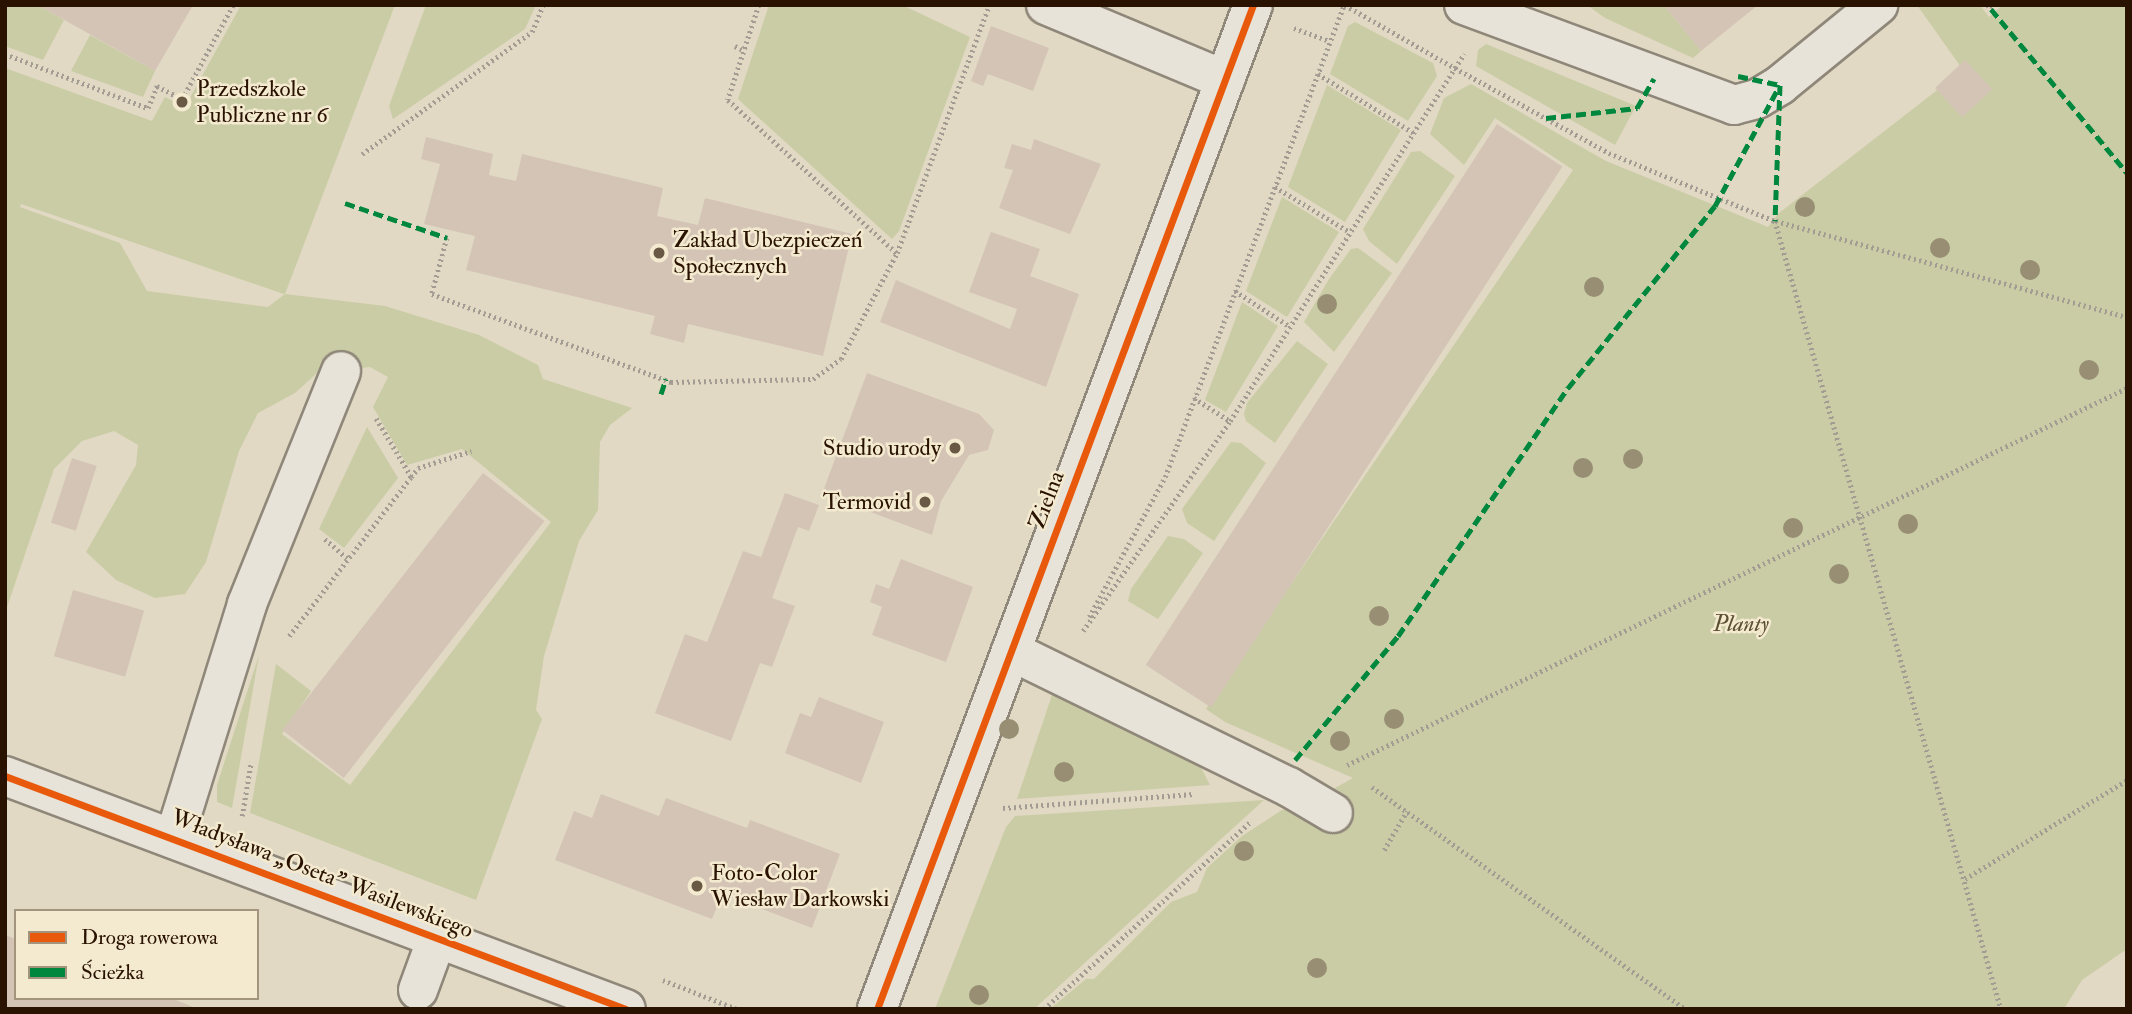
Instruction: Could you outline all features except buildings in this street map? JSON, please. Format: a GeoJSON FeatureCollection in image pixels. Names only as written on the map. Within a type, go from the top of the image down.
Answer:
{"type":"FeatureCollection","features":[{"type":"Feature","properties":{"kind":"street"},"geometry":{"type":"LineString","coordinates":[[1046,5],[1225,80]]}},
{"type":"Feature","properties":{"kind":"street","name":"Zielna"},"geometry":{"type":"LineString","coordinates":[[877,1009],[1253,5]]}},
{"type":"Feature","properties":{"kind":"street"},"geometry":{"type":"LineString","coordinates":[[1476,10],[1528,17],[1734,105],[1757,99],[1780,85],[1878,5]]}},
{"type":"Feature","properties":{"kind":"street"},"geometry":{"type":"LineString","coordinates":[[174,839],[247,604],[337,382]]}},
{"type":"Feature","properties":{"kind":"street"},"geometry":{"type":"LineString","coordinates":[[1011,651],[1289,787],[1333,813]]}},
{"type":"Feature","properties":{"kind":"street","name":"Władysława „Oseta” Wasilewskiego"},"geometry":{"type":"LineString","coordinates":[[5,776],[626,1009]]}},
{"type":"Feature","properties":{"kind":"street"},"geometry":{"type":"LineString","coordinates":[[418,990],[437,938]]}},
{"type":"Feature","properties":{"kind":"path"},"geometry":{"type":"LineString","coordinates":[[5,54],[148,108],[158,86],[182,99],[233,5]]}},
{"type":"Feature","properties":{"kind":"path"},"geometry":{"type":"LineString","coordinates":[[362,154],[532,32],[543,5]]}},
{"type":"Feature","properties":{"kind":"path"},"geometry":{"type":"LineString","coordinates":[[759,5],[728,100],[897,253]]}},
{"type":"Feature","properties":{"kind":"path"},"geometry":{"type":"LineString","coordinates":[[447,238],[432,294],[671,382],[813,379],[841,359],[897,253],[989,5]]}},
{"type":"Feature","properties":{"kind":"path"},"geometry":{"type":"LineString","coordinates":[[1082,630],[1165,477],[1345,5],[1609,153],[1775,221],[2127,317]]}},
{"type":"Feature","properties":{"kind":"path"},"geometry":{"type":"LineString","coordinates":[[1988,5],[1991,9],[1996,5]]}},
{"type":"Feature","properties":{"kind":"path"},"geometry":{"type":"LineString","coordinates":[[1055,671],[1082,630],[1155,534],[1230,421],[1455,68],[1476,10]]}},
{"type":"Feature","properties":{"kind":"path"},"geometry":{"type":"LineString","coordinates":[[735,46],[743,50]]}},
{"type":"Feature","properties":{"kind":"path"},"geometry":{"type":"LineString","coordinates":[[1318,74],[1413,133]]}},
{"type":"Feature","properties":{"kind":"path"},"geometry":{"type":"LineString","coordinates":[[1275,187],[1350,232]]}},
{"type":"Feature","properties":{"kind":"path"},"geometry":{"type":"LineString","coordinates":[[1775,221],[2001,1009]]}},
{"type":"Feature","properties":{"kind":"path"},"geometry":{"type":"LineString","coordinates":[[1235,292],[1289,326]]}},
{"type":"Feature","properties":{"kind":"path"},"geometry":{"type":"LineString","coordinates":[[337,382],[373,414],[411,477]]}},
{"type":"Feature","properties":{"kind":"path"},"geometry":{"type":"LineString","coordinates":[[1044,1009],[1289,787],[1382,750],[2127,388]]}},
{"type":"Feature","properties":{"kind":"path"},"geometry":{"type":"LineString","coordinates":[[1194,398],[1230,421]]}},
{"type":"Feature","properties":{"kind":"path"},"geometry":{"type":"LineString","coordinates":[[284,642],[418,468],[471,451]]}},
{"type":"Feature","properties":{"kind":"path"},"geometry":{"type":"LineString","coordinates":[[1082,630],[1092,637]]}},
{"type":"Feature","properties":{"kind":"path"},"geometry":{"type":"LineString","coordinates":[[241,820],[252,755]]}},
{"type":"Feature","properties":{"kind":"path"},"geometry":{"type":"LineString","coordinates":[[1965,879],[2127,780]]}},
{"type":"Feature","properties":{"kind":"path"},"geometry":{"type":"LineString","coordinates":[[1362,785],[1407,811],[1686,1009]]}},
{"type":"Feature","properties":{"kind":"path"},"geometry":{"type":"LineString","coordinates":[[957,796],[1003,808],[1208,793]]}},
{"type":"Feature","properties":{"kind":"path"},"geometry":{"type":"LineString","coordinates":[[999,821],[1008,796]]}},
{"type":"Feature","properties":{"kind":"path"},"geometry":{"type":"LineString","coordinates":[[1384,850],[1407,811]]}},
{"type":"Feature","properties":{"kind":"green space"},"geometry":{"type":"Polygon","coordinates":[[[5,5],[38,5],[64,20],[43,60],[5,46],[5,5]]]}},
{"type":"Feature","properties":{"kind":"green space"},"geometry":{"type":"Polygon","coordinates":[[[241,5],[395,5],[285,294],[385,306],[479,335],[538,365],[543,379],[632,408],[610,425],[600,442],[598,510],[579,541],[544,656],[536,710],[542,719],[476,900],[250,813],[276,664],[311,691],[282,734],[350,785],[551,522],[462,449],[407,465],[373,407],[388,377],[370,367],[317,373],[295,393],[258,413],[239,451],[206,562],[185,594],[155,598],[116,580],[86,552],[136,465],[138,445],[114,431],[82,441],[54,469],[5,613],[5,68],[152,121],[165,97],[185,107],[241,5]],[[21,204],[20,207],[120,243],[147,291],[268,307],[285,294],[21,204]]]}},
{"type":"Feature","properties":{"kind":"green space"},"geometry":{"type":"Polygon","coordinates":[[[426,5],[536,5],[525,29],[393,119],[389,106],[426,5]]]}},
{"type":"Feature","properties":{"kind":"green space"},"geometry":{"type":"Polygon","coordinates":[[[769,5],[902,5],[970,37],[899,231],[892,239],[738,99],[769,5]]]}},
{"type":"Feature","properties":{"kind":"green space"},"geometry":{"type":"Polygon","coordinates":[[[1587,5],[1664,5],[1701,51],[1693,58],[1605,18],[1587,5]]]}},
{"type":"Feature","properties":{"kind":"green space","name":"Planty"},"geometry":{"type":"Polygon","coordinates":[[[1917,5],[1980,5],[1989,17],[2003,5],[2127,5],[2127,949],[2082,980],[2064,1009],[1050,1009],[1086,979],[1094,979],[1171,902],[1197,892],[1207,868],[1242,836],[1282,810],[1299,808],[1353,778],[1225,722],[1206,709],[1573,170],[1495,118],[1464,165],[1430,134],[1444,98],[1471,84],[1606,161],[1768,227],[1779,213],[1963,70],[1917,5]]]}},
{"type":"Feature","properties":{"kind":"green space"},"geometry":{"type":"Polygon","coordinates":[[[1355,22],[1433,63],[1437,76],[1408,121],[1330,74],[1348,26],[1355,22]]]}},
{"type":"Feature","properties":{"kind":"green space"},"geometry":{"type":"Polygon","coordinates":[[[90,35],[155,71],[143,97],[71,71],[90,35]]]}},
{"type":"Feature","properties":{"kind":"green space"},"geometry":{"type":"Polygon","coordinates":[[[1486,44],[1636,106],[1615,145],[1476,66],[1478,50],[1486,44]]]}},
{"type":"Feature","properties":{"kind":"green space"},"geometry":{"type":"Polygon","coordinates":[[[1327,85],[1401,130],[1345,222],[1288,187],[1327,85]]]}},
{"type":"Feature","properties":{"kind":"green space"},"geometry":{"type":"Polygon","coordinates":[[[1420,151],[1455,176],[1397,264],[1369,241],[1363,229],[1411,152],[1420,151]]]}},
{"type":"Feature","properties":{"kind":"green space"},"geometry":{"type":"Polygon","coordinates":[[[1282,197],[1339,232],[1287,317],[1246,291],[1282,197]]]}},
{"type":"Feature","properties":{"kind":"green space"},"geometry":{"type":"Polygon","coordinates":[[[1358,248],[1392,273],[1334,352],[1304,322],[1329,279],[1351,249],[1358,248]]]}},
{"type":"Feature","properties":{"kind":"green space"},"geometry":{"type":"Polygon","coordinates":[[[1242,302],[1278,326],[1226,412],[1205,400],[1242,302]]]}},
{"type":"Feature","properties":{"kind":"green space"},"geometry":{"type":"Polygon","coordinates":[[[1297,341],[1328,364],[1275,443],[1246,421],[1244,414],[1247,403],[1297,341]]]}},
{"type":"Feature","properties":{"kind":"green space"},"geometry":{"type":"Polygon","coordinates":[[[367,427],[398,478],[344,548],[319,529],[367,427]]]}},
{"type":"Feature","properties":{"kind":"green space"},"geometry":{"type":"Polygon","coordinates":[[[1231,442],[1241,443],[1266,463],[1214,541],[1187,523],[1182,509],[1231,442]]]}},
{"type":"Feature","properties":{"kind":"green space"},"geometry":{"type":"Polygon","coordinates":[[[1168,536],[1184,539],[1203,553],[1158,619],[1128,601],[1131,589],[1168,536]]]}},
{"type":"Feature","properties":{"kind":"green space"},"geometry":{"type":"Polygon","coordinates":[[[259,655],[232,808],[217,802],[217,785],[259,655]]]}},
{"type":"Feature","properties":{"kind":"green space"},"geometry":{"type":"Polygon","coordinates":[[[1055,686],[1195,756],[1210,785],[1017,799],[1055,686]]]}},
{"type":"Feature","properties":{"kind":"green space"},"geometry":{"type":"Polygon","coordinates":[[[1264,800],[1034,1009],[935,1009],[1006,827],[1015,816],[1264,800]]]}},
{"type":"Feature","properties":{"kind":"marked path"},"geometry":{"type":"LineString","coordinates":[[1991,9],[2127,173]]}},
{"type":"Feature","properties":{"kind":"marked path"},"geometry":{"type":"LineString","coordinates":[[1738,76],[1780,85]]}},
{"type":"Feature","properties":{"kind":"marked path"},"geometry":{"type":"LineString","coordinates":[[1546,118],[1637,108],[1654,78]]}},
{"type":"Feature","properties":{"kind":"marked path"},"geometry":{"type":"LineString","coordinates":[[1295,760],[1398,636],[1568,388],[1715,206],[1780,85],[1775,221]]}},
{"type":"Feature","properties":{"kind":"marked path"},"geometry":{"type":"LineString","coordinates":[[345,203],[447,238]]}},
{"type":"Feature","properties":{"kind":"marked path"},"geometry":{"type":"LineString","coordinates":[[661,394],[666,379]]}},
{"type":"Feature","properties":{"kind":"cycle path"},"geometry":{"type":"LineString","coordinates":[[877,1009],[1253,5]]}},
{"type":"Feature","properties":{"kind":"cycle path"},"geometry":{"type":"LineString","coordinates":[[5,776],[626,1009]]}},
{"type":"Feature","properties":{"kind":"place","name":"Przedszkole Publiczne nr 6"},"geometry":{"type":"Point","coordinates":[182,102]}},
{"type":"Feature","properties":{"kind":"place","name":"Zakład Ubezpieczeń Społecznych"},"geometry":{"type":"Point","coordinates":[659,253]}},
{"type":"Feature","properties":{"kind":"place","name":"Studio urody"},"geometry":{"type":"Point","coordinates":[955,448]}},
{"type":"Feature","properties":{"kind":"place","name":"Termovid"},"geometry":{"type":"Point","coordinates":[925,502]}},
{"type":"Feature","properties":{"kind":"place","name":"Foto-Color Wiesław Darkowski"},"geometry":{"type":"Point","coordinates":[697,886]}}]}
